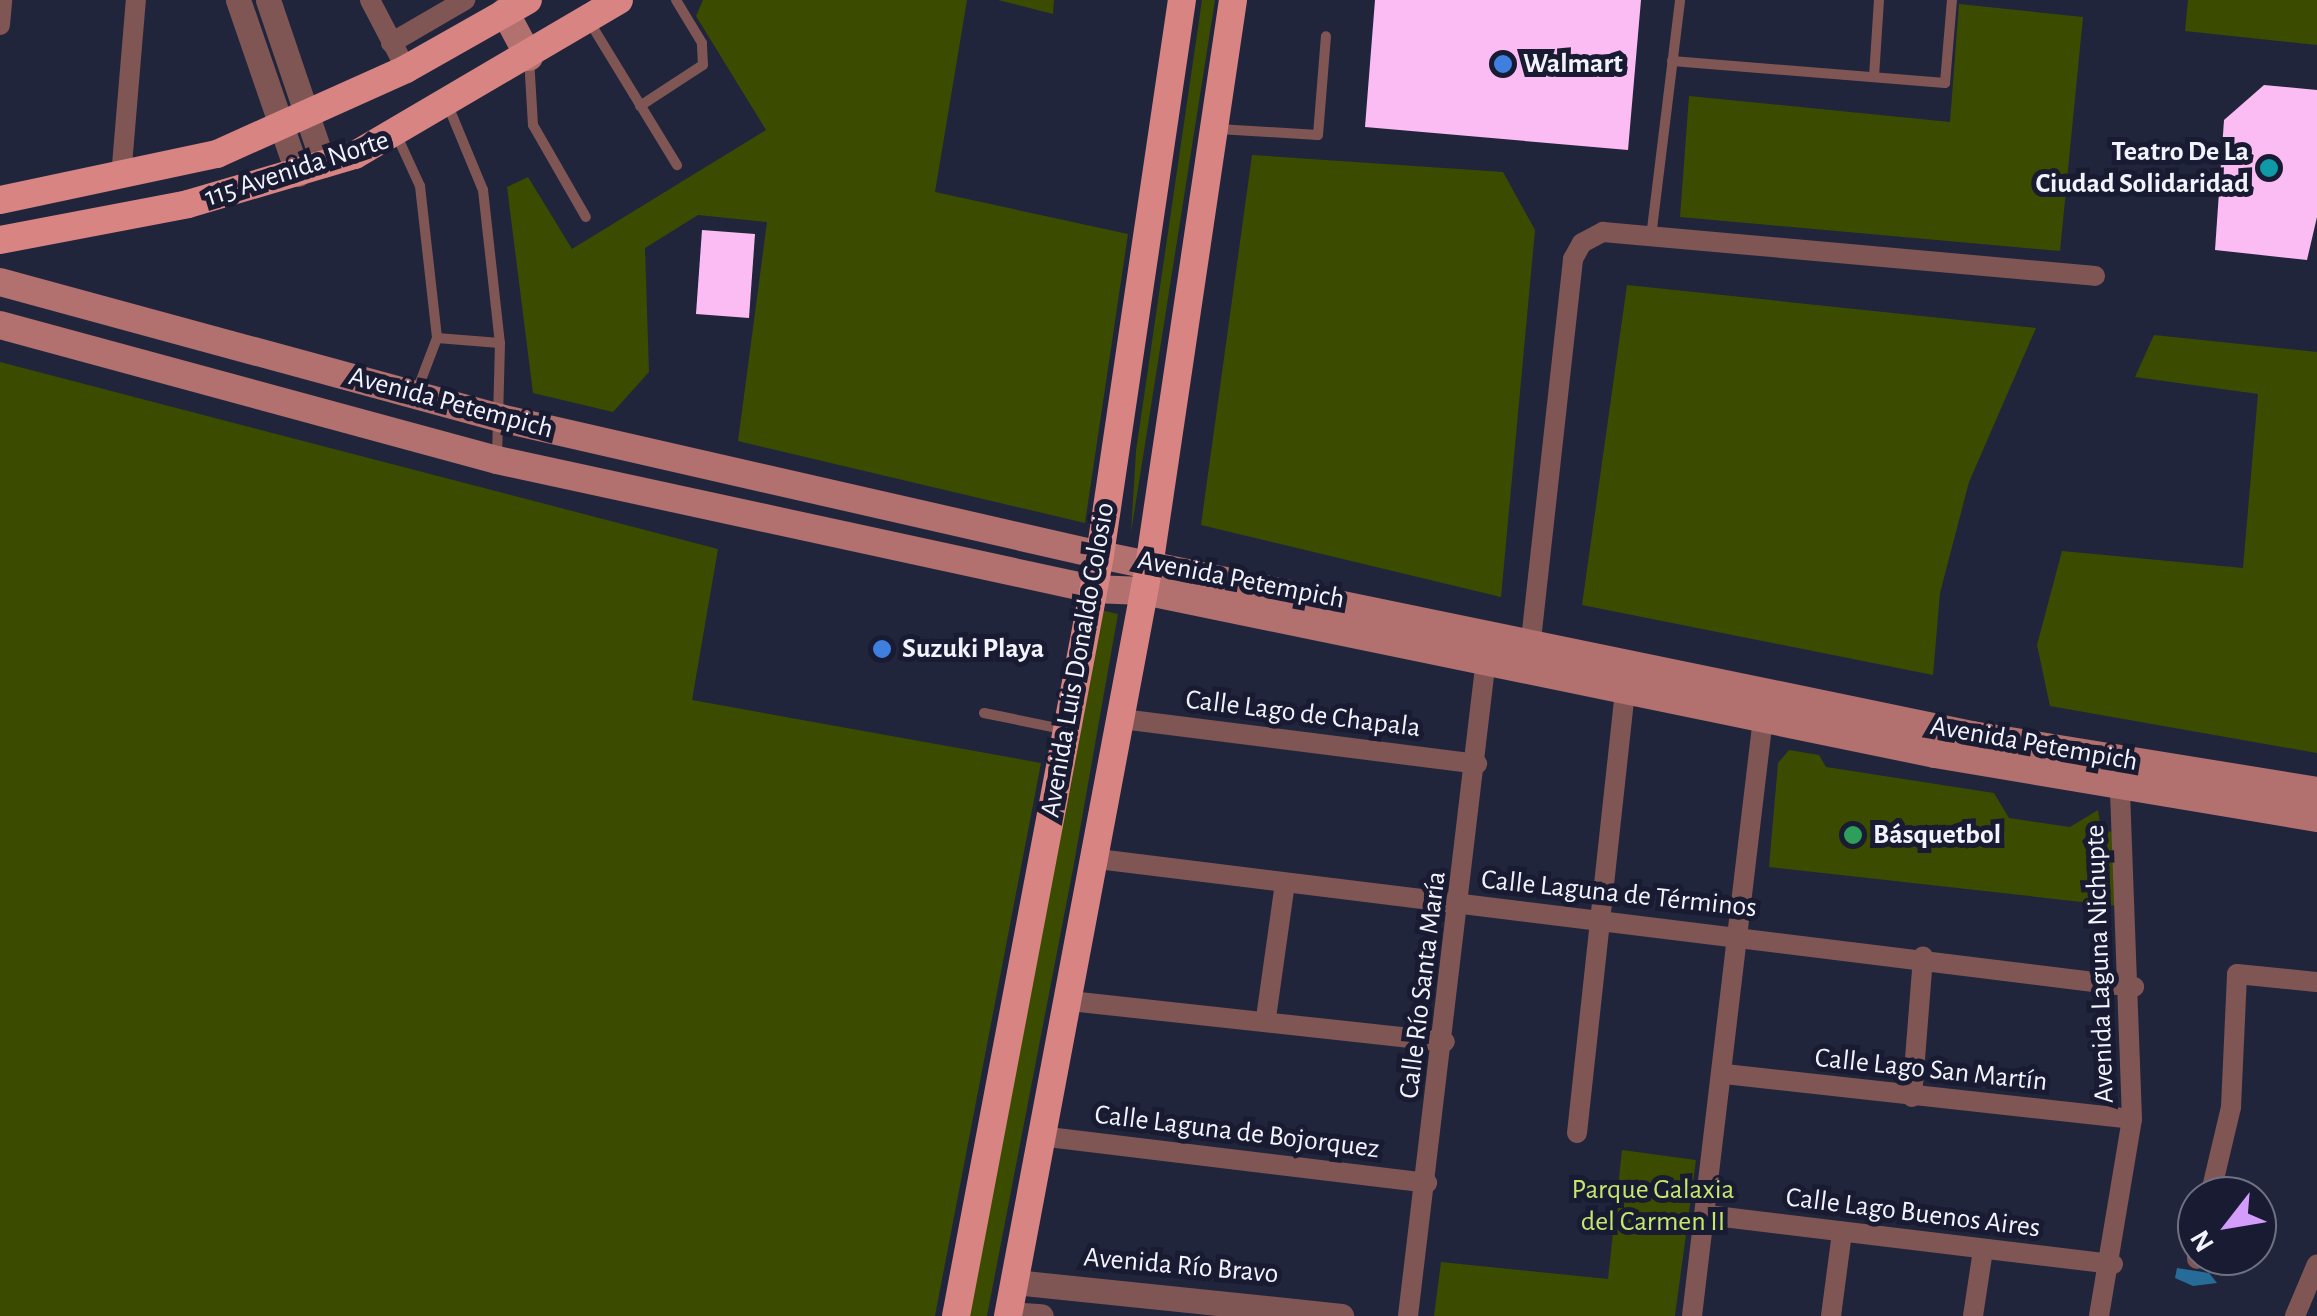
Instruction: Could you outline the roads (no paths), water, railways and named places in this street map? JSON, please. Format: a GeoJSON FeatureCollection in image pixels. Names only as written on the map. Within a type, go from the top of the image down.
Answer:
{"type":"FeatureCollection","features":[{"type":"Feature","properties":{"kind":"main road","name":"115 Avenida Norte"},"geometry":{"type":"LineString","coordinates":[[0,240],[312,170],[398,136],[449,108],[619,0]]}},
{"type":"Feature","properties":{"kind":"main road","name":"Avenida Luis Donaldo Colosio"},"geometry":{"type":"LineString","coordinates":[[956,1316],[1100,555],[1182,0]]}},
{"type":"Feature","properties":{"kind":"main road","name":"Avenida Luis Donaldo Colosio"},"geometry":{"type":"LineString","coordinates":[[1009,1315],[1040,1136],[1098,859],[1150,560],[1217,129],[1233,0]]}},
{"type":"Feature","properties":{"kind":"main road","name":"115 Avenida Norte"},"geometry":{"type":"LineString","coordinates":[[0,200],[121,177],[295,123],[406,69],[517,6]]}},
{"type":"Feature","properties":{"kind":"main road"},"geometry":{"type":"LineString","coordinates":[[517,6],[529,57]]}},
{"type":"Feature","properties":{"kind":"main road","name":"Avenida Petempich"},"geometry":{"type":"LineString","coordinates":[[0,282],[500,418],[1100,555],[1150,560],[1972,736],[2317,790]]}},
{"type":"Feature","properties":{"kind":"main road","name":"Avenida Petempich"},"geometry":{"type":"LineString","coordinates":[[0,325],[497,460],[1092,588],[1144,590],[1763,718],[2120,787],[2317,818]]}},
{"type":"Feature","properties":{"kind":"street"},"geometry":{"type":"LineString","coordinates":[[0,25],[2,0]]}},
{"type":"Feature","properties":{"kind":"street"},"geometry":{"type":"LineString","coordinates":[[121,177],[136,0]]}},
{"type":"Feature","properties":{"kind":"street"},"geometry":{"type":"LineString","coordinates":[[238,0],[295,123],[312,170]]}},
{"type":"Feature","properties":{"kind":"street"},"geometry":{"type":"LineString","coordinates":[[268,0],[295,123]]}},
{"type":"Feature","properties":{"kind":"street"},"geometry":{"type":"LineString","coordinates":[[370,0],[406,69]]}},
{"type":"Feature","properties":{"kind":"street"},"geometry":{"type":"LineString","coordinates":[[391,42],[465,0]]}},
{"type":"Feature","properties":{"kind":"street"},"geometry":{"type":"LineString","coordinates":[[1531,640],[1572,259],[1602,232],[1650,243],[2096,276]]}},
{"type":"Feature","properties":{"kind":"street","name":"Calle Río Santa María"},"geometry":{"type":"LineString","coordinates":[[1408,1316],[1478,764],[1486,659]]}},
{"type":"Feature","properties":{"kind":"street"},"geometry":{"type":"LineString","coordinates":[[1577,1133],[1625,689]]}},
{"type":"Feature","properties":{"kind":"street"},"geometry":{"type":"LineString","coordinates":[[1692,1316],[1724,1074],[1763,718]]}},
{"type":"Feature","properties":{"kind":"street","name":"Calle Lago de Chapala"},"geometry":{"type":"LineString","coordinates":[[1122,719],[1478,764]]}},
{"type":"Feature","properties":{"kind":"street","name":"Avenida Laguna Nichupte"},"geometry":{"type":"LineString","coordinates":[[2099,1316],[2113,1264],[2132,1119],[2134,987],[2120,787]]}},
{"type":"Feature","properties":{"kind":"street","name":"Calle Laguna de Términos"},"geometry":{"type":"LineString","coordinates":[[1098,859],[1923,956],[2134,987]]}},
{"type":"Feature","properties":{"kind":"street"},"geometry":{"type":"LineString","coordinates":[[1266,1018],[1285,883]]}},
{"type":"Feature","properties":{"kind":"street"},"geometry":{"type":"LineString","coordinates":[[1912,1097],[1923,956]]}},
{"type":"Feature","properties":{"kind":"street"},"geometry":{"type":"LineString","coordinates":[[2214,1176],[2230,1106],[2234,987],[2249,970],[2317,982]]}},
{"type":"Feature","properties":{"kind":"street"},"geometry":{"type":"LineString","coordinates":[[1070,1001],[1266,1018],[1444,1042]]}},
{"type":"Feature","properties":{"kind":"street","name":"Calle Lago San Martín"},"geometry":{"type":"LineString","coordinates":[[1724,1074],[2132,1119]]}},
{"type":"Feature","properties":{"kind":"street","name":"Calle Laguna de Bojorquez"},"geometry":{"type":"LineString","coordinates":[[1040,1136],[1426,1183]]}},
{"type":"Feature","properties":{"kind":"street","name":"Calle Lago Buenos Aires"},"geometry":{"type":"LineString","coordinates":[[1707,1215],[2113,1264]]}},
{"type":"Feature","properties":{"kind":"street"},"geometry":{"type":"LineString","coordinates":[[1832,1316],[1842,1232]]}},
{"type":"Feature","properties":{"kind":"street"},"geometry":{"type":"LineString","coordinates":[[1973,1316],[1983,1250]]}},
{"type":"Feature","properties":{"kind":"street"},"geometry":{"type":"LineString","coordinates":[[2295,1316],[2317,1264]]}},
{"type":"Feature","properties":{"kind":"street","name":"Avenida Río Bravo"},"geometry":{"type":"LineString","coordinates":[[1014,1282],[1341,1316]]}},
{"type":"Feature","properties":{"kind":"street"},"geometry":{"type":"LineString","coordinates":[[1009,1315],[1040,1316]]}},
{"type":"Feature","properties":{"kind":"lane"},"geometry":{"type":"LineString","coordinates":[[640,106],[704,65],[702,44],[676,0]]}},
{"type":"Feature","properties":{"kind":"lane"},"geometry":{"type":"LineString","coordinates":[[1650,243],[1680,0]]}},
{"type":"Feature","properties":{"kind":"lane"},"geometry":{"type":"LineString","coordinates":[[1874,77],[1878,0]]}},
{"type":"Feature","properties":{"kind":"lane"},"geometry":{"type":"LineString","coordinates":[[1672,62],[1945,83],[1952,0]]}},
{"type":"Feature","properties":{"kind":"lane"},"geometry":{"type":"LineString","coordinates":[[589,20],[677,165]]}},
{"type":"Feature","properties":{"kind":"lane"},"geometry":{"type":"LineString","coordinates":[[1217,129],[1318,135],[1326,36]]}},
{"type":"Feature","properties":{"kind":"lane"},"geometry":{"type":"LineString","coordinates":[[529,57],[533,125],[586,217]]}},
{"type":"Feature","properties":{"kind":"lane"},"geometry":{"type":"LineString","coordinates":[[449,108],[483,190],[500,343],[497,460]]}},
{"type":"Feature","properties":{"kind":"lane"},"geometry":{"type":"LineString","coordinates":[[398,136],[420,186],[437,338],[416,394]]}},
{"type":"Feature","properties":{"kind":"lane"},"geometry":{"type":"LineString","coordinates":[[437,338],[500,343]]}},
{"type":"Feature","properties":{"kind":"lane"},"geometry":{"type":"LineString","coordinates":[[984,713],[1068,730]]}},
{"type":"Feature","properties":{"kind":"water"},"geometry":{"type":"Polygon","coordinates":[[[2177,1268],[2177,1276],[2211,1276],[2217,1283],[2193,1286],[2175,1278],[2177,1268]]]}},
{"type":"Feature","properties":{"kind":"place","name":"Walmart"},"geometry":{"type":"Point","coordinates":[1503,64]}},
{"type":"Feature","properties":{"kind":"place","name":"Teatro De La Ciudad Solidaridad"},"geometry":{"type":"Point","coordinates":[2269,168]}},
{"type":"Feature","properties":{"kind":"place","name":"Suzuki Playa"},"geometry":{"type":"Point","coordinates":[882,649]}},
{"type":"Feature","properties":{"kind":"place","name":"Básquetbol"},"geometry":{"type":"Point","coordinates":[1853,835]}},
{"type":"Feature","properties":{"kind":"park label","name":"Parque Galaxia del Carmen II"},"geometry":{"type":"Point","coordinates":[1653,1206]}}]}
